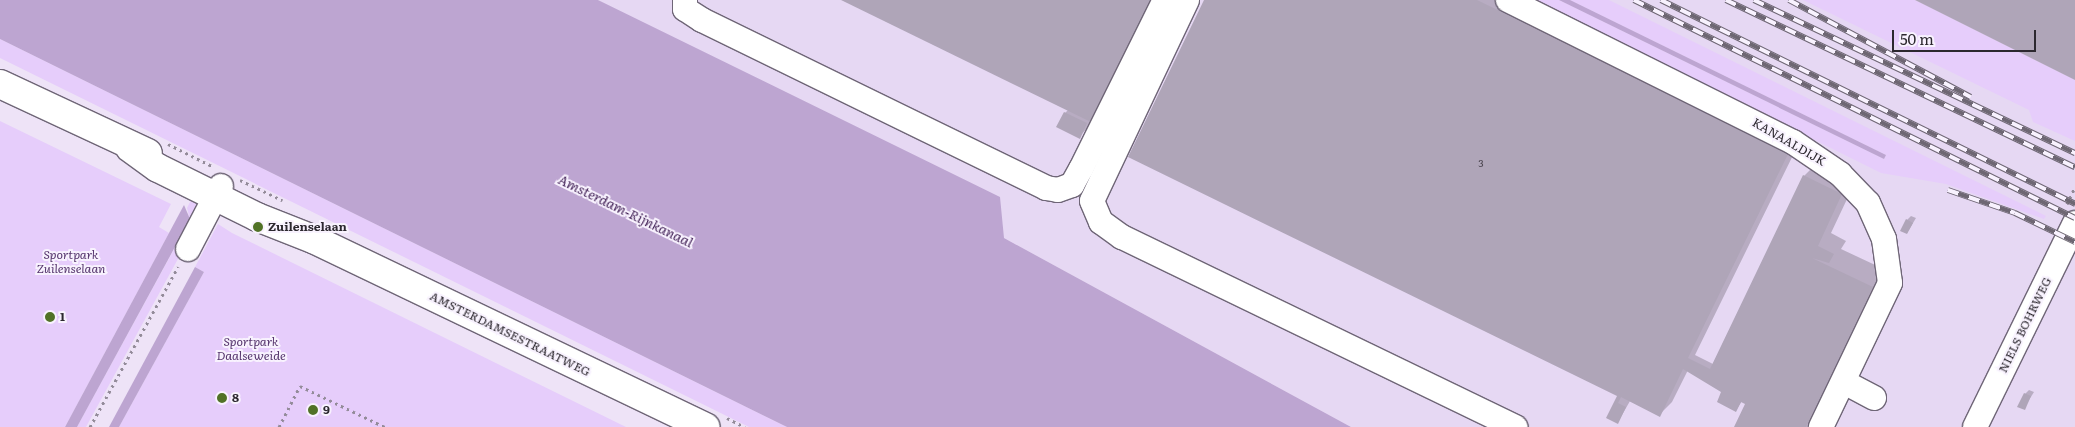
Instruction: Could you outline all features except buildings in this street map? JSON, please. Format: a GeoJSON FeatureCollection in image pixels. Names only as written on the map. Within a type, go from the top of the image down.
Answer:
{"type":"FeatureCollection","features":[{"type":"Feature","properties":{"kind":"main road","name":"AMSTERDAMSESTRAATWEG"},"geometry":{"type":"LineString","coordinates":[[0,84],[218,191],[296,223],[315,240],[706,427]]}},
{"type":"Feature","properties":{"kind":"street"},"geometry":{"type":"LineString","coordinates":[[685,0],[686,8],[702,20],[1046,188],[1058,190],[1072,185],[1081,169],[1164,0]]}},
{"type":"Feature","properties":{"kind":"street"},"geometry":{"type":"LineString","coordinates":[[1187,0],[1092,201],[1101,222],[1122,237],[1516,427]]}},
{"type":"Feature","properties":{"kind":"street","name":"KANAALDIJK"},"geometry":{"type":"LineString","coordinates":[[1508,0],[1793,142],[1840,174],[1861,195],[1881,228],[1890,283],[1821,427]]}},
{"type":"Feature","properties":{"kind":"street"},"geometry":{"type":"LineString","coordinates":[[188,249],[218,191]]}},
{"type":"Feature","properties":{"kind":"street","name":"NIELS BOHRWEG"},"geometry":{"type":"LineString","coordinates":[[1975,427],[2075,223]]}},
{"type":"Feature","properties":{"kind":"street"},"geometry":{"type":"LineString","coordinates":[[1844,382],[1874,398]]}},
{"type":"Feature","properties":{"kind":"path"},"geometry":{"type":"LineString","coordinates":[[90,427],[188,249]]}},
{"type":"Feature","properties":{"kind":"path"},"geometry":{"type":"LineString","coordinates":[[280,427],[300,386],[385,427]]}},
{"type":"Feature","properties":{"kind":"shaded area"},"geometry":{"type":"Polygon","coordinates":[[[598,0],[2075,0],[2075,427],[1351,427],[1004,238],[598,0]]]}},
{"type":"Feature","properties":{"kind":"green space"},"geometry":{"type":"Polygon","coordinates":[[[1534,0],[1559,0],[1884,159],[1886,155],[1570,0],[1609,0],[2046,216],[2044,219],[1946,184],[1881,173],[1534,0]]]}},
{"type":"Feature","properties":{"kind":"green space"},"geometry":{"type":"Polygon","coordinates":[[[1803,0],[1915,0],[2075,80],[2075,141],[2033,122],[2029,110],[1803,0]]]}},
{"type":"Feature","properties":{"kind":"green space"},"geometry":{"type":"Polygon","coordinates":[[[0,39],[787,427],[749,427],[0,58],[0,39]]]}},
{"type":"Feature","properties":{"kind":"green space","name":"Sportpark Zuilenselaan"},"geometry":{"type":"Polygon","coordinates":[[[0,121],[171,204],[159,227],[169,233],[65,427],[0,427],[0,121]]]}},
{"type":"Feature","properties":{"kind":"green space"},"geometry":{"type":"Polygon","coordinates":[[[195,192],[199,200],[196,226],[86,427],[77,427],[190,220],[187,208],[195,192]]]}},
{"type":"Feature","properties":{"kind":"green space","name":"Sportpark Daalseweide"},"geometry":{"type":"Polygon","coordinates":[[[218,224],[232,233],[626,427],[119,427],[204,272],[195,267],[218,224]]]}},
{"type":"Feature","properties":{"kind":"water","name":"Amsterdam-Rijnkanaal"},"geometry":{"type":"Polygon","coordinates":[[[0,0],[598,0],[1000,197],[1004,238],[1351,427],[787,427],[0,39],[0,0]]]}},
{"type":"Feature","properties":{"kind":"water"},"geometry":{"type":"Polygon","coordinates":[[[1559,0],[1570,0],[1886,155],[1884,159],[1559,0]]]}},
{"type":"Feature","properties":{"kind":"water"},"geometry":{"type":"Polygon","coordinates":[[[184,205],[190,219],[77,427],[65,427],[184,205]]]}},
{"type":"Feature","properties":{"kind":"water"},"geometry":{"type":"Polygon","coordinates":[[[195,267],[204,272],[119,427],[109,427],[195,267]]]}},
{"type":"Feature","properties":{"kind":"railway"},"geometry":{"type":"LineString","coordinates":[[1634,0],[2075,218]]}},
{"type":"Feature","properties":{"kind":"railway"},"geometry":{"type":"LineString","coordinates":[[1661,0],[2075,204]]}},
{"type":"Feature","properties":{"kind":"railway"},"geometry":{"type":"LineString","coordinates":[[1726,0],[2075,167]]}},
{"type":"Feature","properties":{"kind":"railway"},"geometry":{"type":"LineString","coordinates":[[1754,0],[2075,153]]}},
{"type":"Feature","properties":{"kind":"railway"},"geometry":{"type":"LineString","coordinates":[[1789,0],[1971,97]]}},
{"type":"Feature","properties":{"kind":"railway"},"geometry":{"type":"LineString","coordinates":[[1948,190],[2015,213],[2075,242]]}},
{"type":"Feature","properties":{"kind":"place","name":"Zuilenselaan"},"geometry":{"type":"Point","coordinates":[258,227]}},
{"type":"Feature","properties":{"kind":"place","name":"1"},"geometry":{"type":"Point","coordinates":[50,317]}},
{"type":"Feature","properties":{"kind":"place","name":"8"},"geometry":{"type":"Point","coordinates":[222,398]}},
{"type":"Feature","properties":{"kind":"place","name":"9"},"geometry":{"type":"Point","coordinates":[313,410]}}]}
